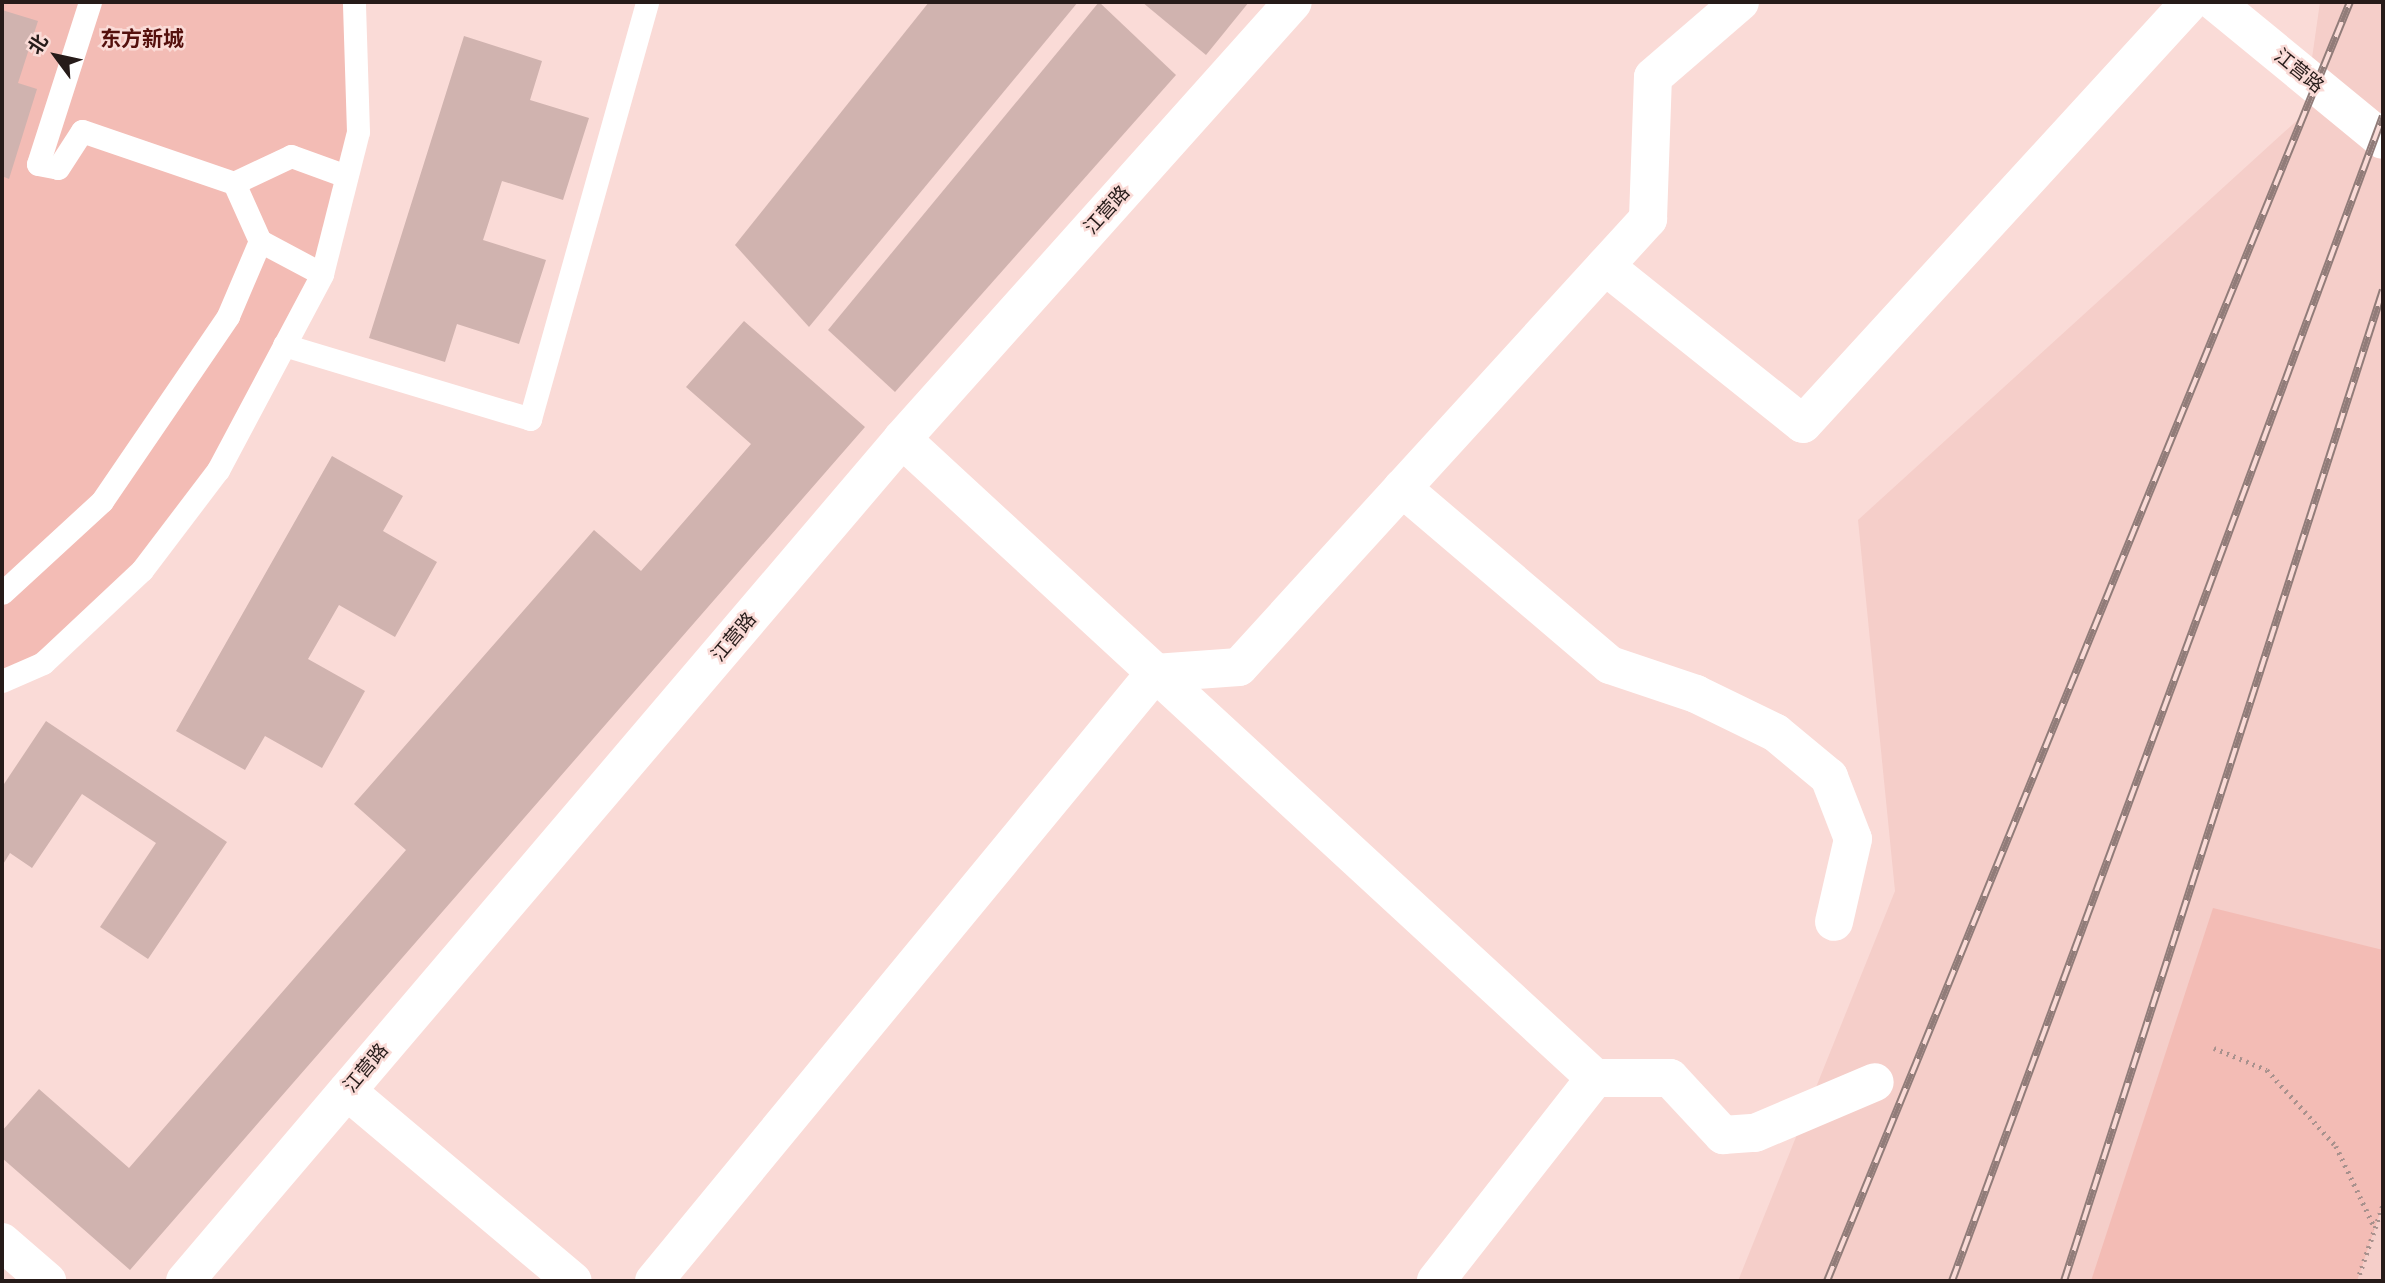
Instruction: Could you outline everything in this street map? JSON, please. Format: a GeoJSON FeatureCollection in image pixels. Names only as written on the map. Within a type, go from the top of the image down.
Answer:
{"type":"FeatureCollection","features":[{"type":"Feature","properties":{"kind":"street","name":"江营路"},"geometry":{"type":"LineString","coordinates":[[185,1281],[902,439],[1293,2]]}},
{"type":"Feature","properties":{"kind":"street"},"geometry":{"type":"LineString","coordinates":[[654,1281],[1155,673],[1239,667],[1648,219],[1653,77],[1740,2]]}},
{"type":"Feature","properties":{"kind":"street"},"geometry":{"type":"LineString","coordinates":[[1605,266],[1803,424],[2190,2]]}},
{"type":"Feature","properties":{"kind":"street","name":"江营路"},"geometry":{"type":"LineString","coordinates":[[2215,2],[2383,140]]}},
{"type":"Feature","properties":{"kind":"street"},"geometry":{"type":"LineString","coordinates":[[902,439],[1595,1078],[1670,1078],[1723,1135],[1755,1133],[1875,1082]]}},
{"type":"Feature","properties":{"kind":"street"},"geometry":{"type":"LineString","coordinates":[[1402,488],[1610,665],[1696,694],[1776,733],[1829,777],[1853,839],[1833,922]]}},
{"type":"Feature","properties":{"kind":"street"},"geometry":{"type":"LineString","coordinates":[[1436,1281],[1595,1078]]}},
{"type":"Feature","properties":{"kind":"street"},"geometry":{"type":"LineString","coordinates":[[347,1091],[573,1281]]}},
{"type":"Feature","properties":{"kind":"street"},"geometry":{"type":"LineString","coordinates":[[2,1242],[47,1281]]}},
{"type":"Feature","properties":{"kind":"lane"},"geometry":{"type":"LineString","coordinates":[[90,2],[38,164],[58,168],[82,131],[234,183],[291,156],[346,176]]}},
{"type":"Feature","properties":{"kind":"lane"},"geometry":{"type":"LineString","coordinates":[[2,681],[43,663],[142,570],[218,470],[323,274],[358,132],[354,2]]}},
{"type":"Feature","properties":{"kind":"lane"},"geometry":{"type":"LineString","coordinates":[[284,345],[530,419],[647,2]]}},
{"type":"Feature","properties":{"kind":"lane"},"geometry":{"type":"LineString","coordinates":[[234,183],[260,241],[323,274]]}},
{"type":"Feature","properties":{"kind":"lane"},"geometry":{"type":"LineString","coordinates":[[2,593],[102,501],[185,387],[228,316],[260,241]]}},
{"type":"Feature","properties":{"kind":"path"},"geometry":{"type":"LineString","coordinates":[[2214,1048],[2267,1070],[2336,1146],[2375,1228]]}},
{"type":"Feature","properties":{"kind":"path"},"geometry":{"type":"LineString","coordinates":[[2357,1281],[2383,1204]]}},
{"type":"Feature","properties":{"kind":"shaded area"},"geometry":{"type":"Polygon","coordinates":[[[2,2],[354,2],[358,132],[322,274],[218,470],[142,570],[2,681],[2,2]]]}},
{"type":"Feature","properties":{"kind":"shaded area"},"geometry":{"type":"Polygon","coordinates":[[[2320,2],[2383,2],[2383,1281],[1738,1281],[1895,891],[1858,520],[2304,114],[2320,2]]]}},
{"type":"Feature","properties":{"kind":"shaded area"},"geometry":{"type":"Polygon","coordinates":[[[2213,908],[2383,950],[2383,1204],[2357,1281],[2091,1281],[2213,908]]]}},
{"type":"Feature","properties":{"kind":"building"},"geometry":{"type":"Polygon","coordinates":[[[929,2],[1078,2],[809,327],[735,245],[929,2]]]}},
{"type":"Feature","properties":{"kind":"building"},"geometry":{"type":"Polygon","coordinates":[[[1099,2],[1176,75],[895,392],[828,330],[1099,2]]]}},
{"type":"Feature","properties":{"kind":"building"},"geometry":{"type":"Polygon","coordinates":[[[1142,2],[1249,2],[1206,55],[1142,2]]]}},
{"type":"Feature","properties":{"kind":"building"},"geometry":{"type":"Polygon","coordinates":[[[2,10],[38,21],[18,83],[37,89],[9,179],[2,176],[2,10]]]}},
{"type":"Feature","properties":{"kind":"building"},"geometry":{"type":"Polygon","coordinates":[[[464,36],[542,61],[530,100],[589,118],[563,200],[502,181],[483,240],[546,260],[519,344],[457,324],[445,362],[369,338],[464,36]]]}},
{"type":"Feature","properties":{"kind":"building"},"geometry":{"type":"Polygon","coordinates":[[[744,321],[865,427],[130,1270],[2,1158],[2,1131],[39,1089],[129,1168],[406,850],[354,804],[594,530],[641,571],[751,444],[686,387],[744,321]]]}},
{"type":"Feature","properties":{"kind":"building"},"geometry":{"type":"Polygon","coordinates":[[[332,456],[403,496],[383,531],[437,562],[395,637],[339,605],[308,659],[365,691],[322,768],[265,736],[245,770],[176,731],[332,456]]]}},
{"type":"Feature","properties":{"kind":"building"},"geometry":{"type":"Polygon","coordinates":[[[46,721],[227,842],[148,959],[100,927],[156,843],[82,794],[32,868],[10,853],[2,866],[2,787],[46,721]]]}},
{"type":"Feature","properties":{"kind":"railway"},"geometry":{"type":"LineString","coordinates":[[1827,1281],[2350,2]]}},
{"type":"Feature","properties":{"kind":"railway"},"geometry":{"type":"LineString","coordinates":[[1952,1281],[2383,116]]}},
{"type":"Feature","properties":{"kind":"railway"},"geometry":{"type":"LineString","coordinates":[[2064,1281],[2383,290]]}},
{"type":"Feature","properties":{"kind":"district","name":"东方新城"},"geometry":{"type":"Point","coordinates":[142,39]}}]}
